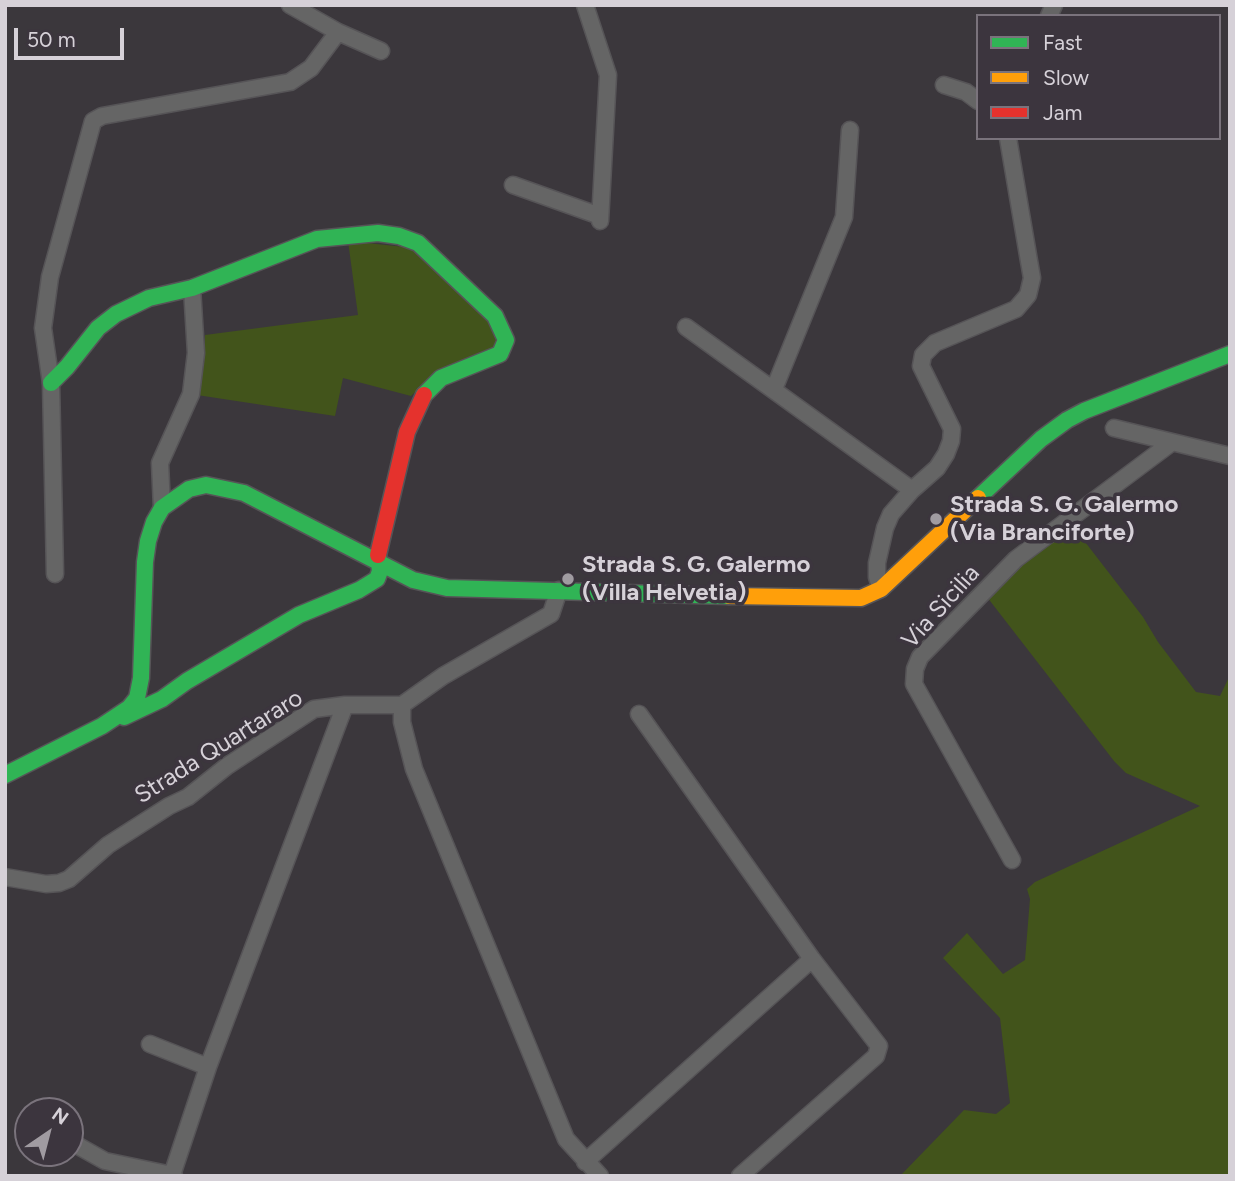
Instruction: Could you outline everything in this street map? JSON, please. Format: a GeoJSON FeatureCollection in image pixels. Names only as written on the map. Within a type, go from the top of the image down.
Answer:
{"type":"FeatureCollection","features":[{"type":"Feature","properties":{"kind":"main road"},"geometry":{"type":"LineString","coordinates":[[7,769],[150,705],[299,615],[359,590],[377,579],[380,571],[377,562],[407,432],[424,394],[441,378],[500,354],[506,340],[495,316],[418,243],[399,236],[378,233],[317,239],[192,288],[149,298],[116,314],[99,328],[51,383]]}},
{"type":"Feature","properties":{"kind":"main road"},"geometry":{"type":"LineString","coordinates":[[359,590],[387,586],[860,598],[881,589],[1041,439],[1060,425],[1084,411],[1230,354]]}},
{"type":"Feature","properties":{"kind":"main road"},"geometry":{"type":"LineString","coordinates":[[102,726],[129,708],[137,698],[141,678],[148,541],[162,508],[189,489],[206,485],[244,493],[412,580],[447,588]]}},
{"type":"Feature","properties":{"kind":"main road"},"geometry":{"type":"LineString","coordinates":[[141,678],[150,690],[158,691],[187,681]]}},
{"type":"Feature","properties":{"kind":"street"},"geometry":{"type":"LineString","coordinates":[[289,5],[380,51]]}},
{"type":"Feature","properties":{"kind":"street"},"geometry":{"type":"LineString","coordinates":[[513,185],[600,219],[608,75],[585,5]]}},
{"type":"Feature","properties":{"kind":"street"},"geometry":{"type":"LineString","coordinates":[[55,574],[51,383],[43,328],[50,278],[93,121],[102,116],[290,82],[311,68],[338,32]]}},
{"type":"Feature","properties":{"kind":"street"},"geometry":{"type":"LineString","coordinates":[[944,85],[966,92],[976,100]]}},
{"type":"Feature","properties":{"kind":"street"},"geometry":{"type":"LineString","coordinates":[[774,389],[844,216],[850,130]]}},
{"type":"Feature","properties":{"kind":"street"},"geometry":{"type":"LineString","coordinates":[[881,589],[877,577],[877,563],[891,514],[912,490],[937,468],[946,454],[952,429],[921,366],[923,355],[935,342],[1016,309],[1028,295],[1031,278],[1029,261],[1008,140]]}},
{"type":"Feature","properties":{"kind":"street"},"geometry":{"type":"LineString","coordinates":[[162,508],[160,463],[191,394],[195,366],[192,288]]}},
{"type":"Feature","properties":{"kind":"street"},"geometry":{"type":"LineString","coordinates":[[686,327],[912,490]]}},
{"type":"Feature","properties":{"kind":"street"},"geometry":{"type":"LineString","coordinates":[[1114,428],[1230,456]]}},
{"type":"Feature","properties":{"kind":"street","name":"Via Sicilia"},"geometry":{"type":"LineString","coordinates":[[1012,860],[914,684],[915,669],[920,657],[1016,559],[1171,443]]}},
{"type":"Feature","properties":{"kind":"street"},"geometry":{"type":"LineString","coordinates":[[559,590],[551,614],[443,676],[402,705],[401,722],[414,769],[566,1139],[600,1176]]}},
{"type":"Feature","properties":{"kind":"street"},"geometry":{"type":"LineString","coordinates":[[84,1149],[105,1161],[173,1175],[208,1067],[345,705]]}},
{"type":"Feature","properties":{"kind":"street","name":"Strada Quartararo"},"geometry":{"type":"LineString","coordinates":[[5,877],[47,884],[69,879],[108,845],[188,797],[227,766],[314,709],[345,705],[402,705]]}},
{"type":"Feature","properties":{"kind":"street"},"geometry":{"type":"LineString","coordinates":[[639,715],[812,959],[879,1046],[876,1056],[740,1176]]}},
{"type":"Feature","properties":{"kind":"street"},"geometry":{"type":"LineString","coordinates":[[585,1162],[812,959]]}},
{"type":"Feature","properties":{"kind":"street"},"geometry":{"type":"LineString","coordinates":[[150,1044],[208,1067]]}},
{"type":"Feature","properties":{"kind":"green space"},"geometry":{"type":"Polygon","coordinates":[[[348,241],[414,248],[493,321],[497,347],[424,383],[411,396],[343,378],[335,416],[197,395],[204,364],[205,335],[358,315],[348,241]]]}},
{"type":"Feature","properties":{"kind":"green space"},"geometry":{"type":"Polygon","coordinates":[[[1072,525],[1143,617],[1158,642],[1196,692],[1220,696],[1230,675],[1230,1176],[900,1176],[964,1110],[996,1114],[1010,1103],[1000,1018],[943,958],[967,933],[1003,974],[1025,960],[1030,899],[1027,889],[1035,882],[1200,806],[1126,773],[987,597],[1017,567],[1072,525]]]}},
{"type":"Feature","properties":{"kind":"traffic: fast"},"geometry":{"type":"LineString","coordinates":[[51,383],[98,328],[116,314],[149,298],[192,288],[317,239],[378,233],[399,236],[418,243],[495,316],[506,340],[500,354],[441,378],[424,395]]}},
{"type":"Feature","properties":{"kind":"traffic: fast"},"geometry":{"type":"LineString","coordinates":[[978,498],[1041,439],[1067,420],[1230,354]]}},
{"type":"Feature","properties":{"kind":"traffic: fast"},"geometry":{"type":"LineString","coordinates":[[5,775],[102,726],[129,708],[137,698],[141,678],[148,541],[162,508],[189,489],[206,485],[244,493],[413,580],[447,588],[729,596]]}},
{"type":"Feature","properties":{"kind":"traffic: fast"},"geometry":{"type":"LineString","coordinates":[[124,717],[162,699],[187,681],[299,615],[359,590],[377,579],[380,571],[378,555]]}},
{"type":"Feature","properties":{"kind":"traffic: slow"},"geometry":{"type":"LineString","coordinates":[[729,596],[861,598],[881,589],[978,498]]}},
{"type":"Feature","properties":{"kind":"traffic: jam"},"geometry":{"type":"LineString","coordinates":[[378,555],[407,432],[424,395]]}},
{"type":"Feature","properties":{"kind":"place","name":"Strada S. G. Galermo (Via Branciforte)"},"geometry":{"type":"Point","coordinates":[936,519]}},
{"type":"Feature","properties":{"kind":"place","name":"Strada S. G. Galermo (Villa Helvetia)"},"geometry":{"type":"Point","coordinates":[568,579]}}]}
